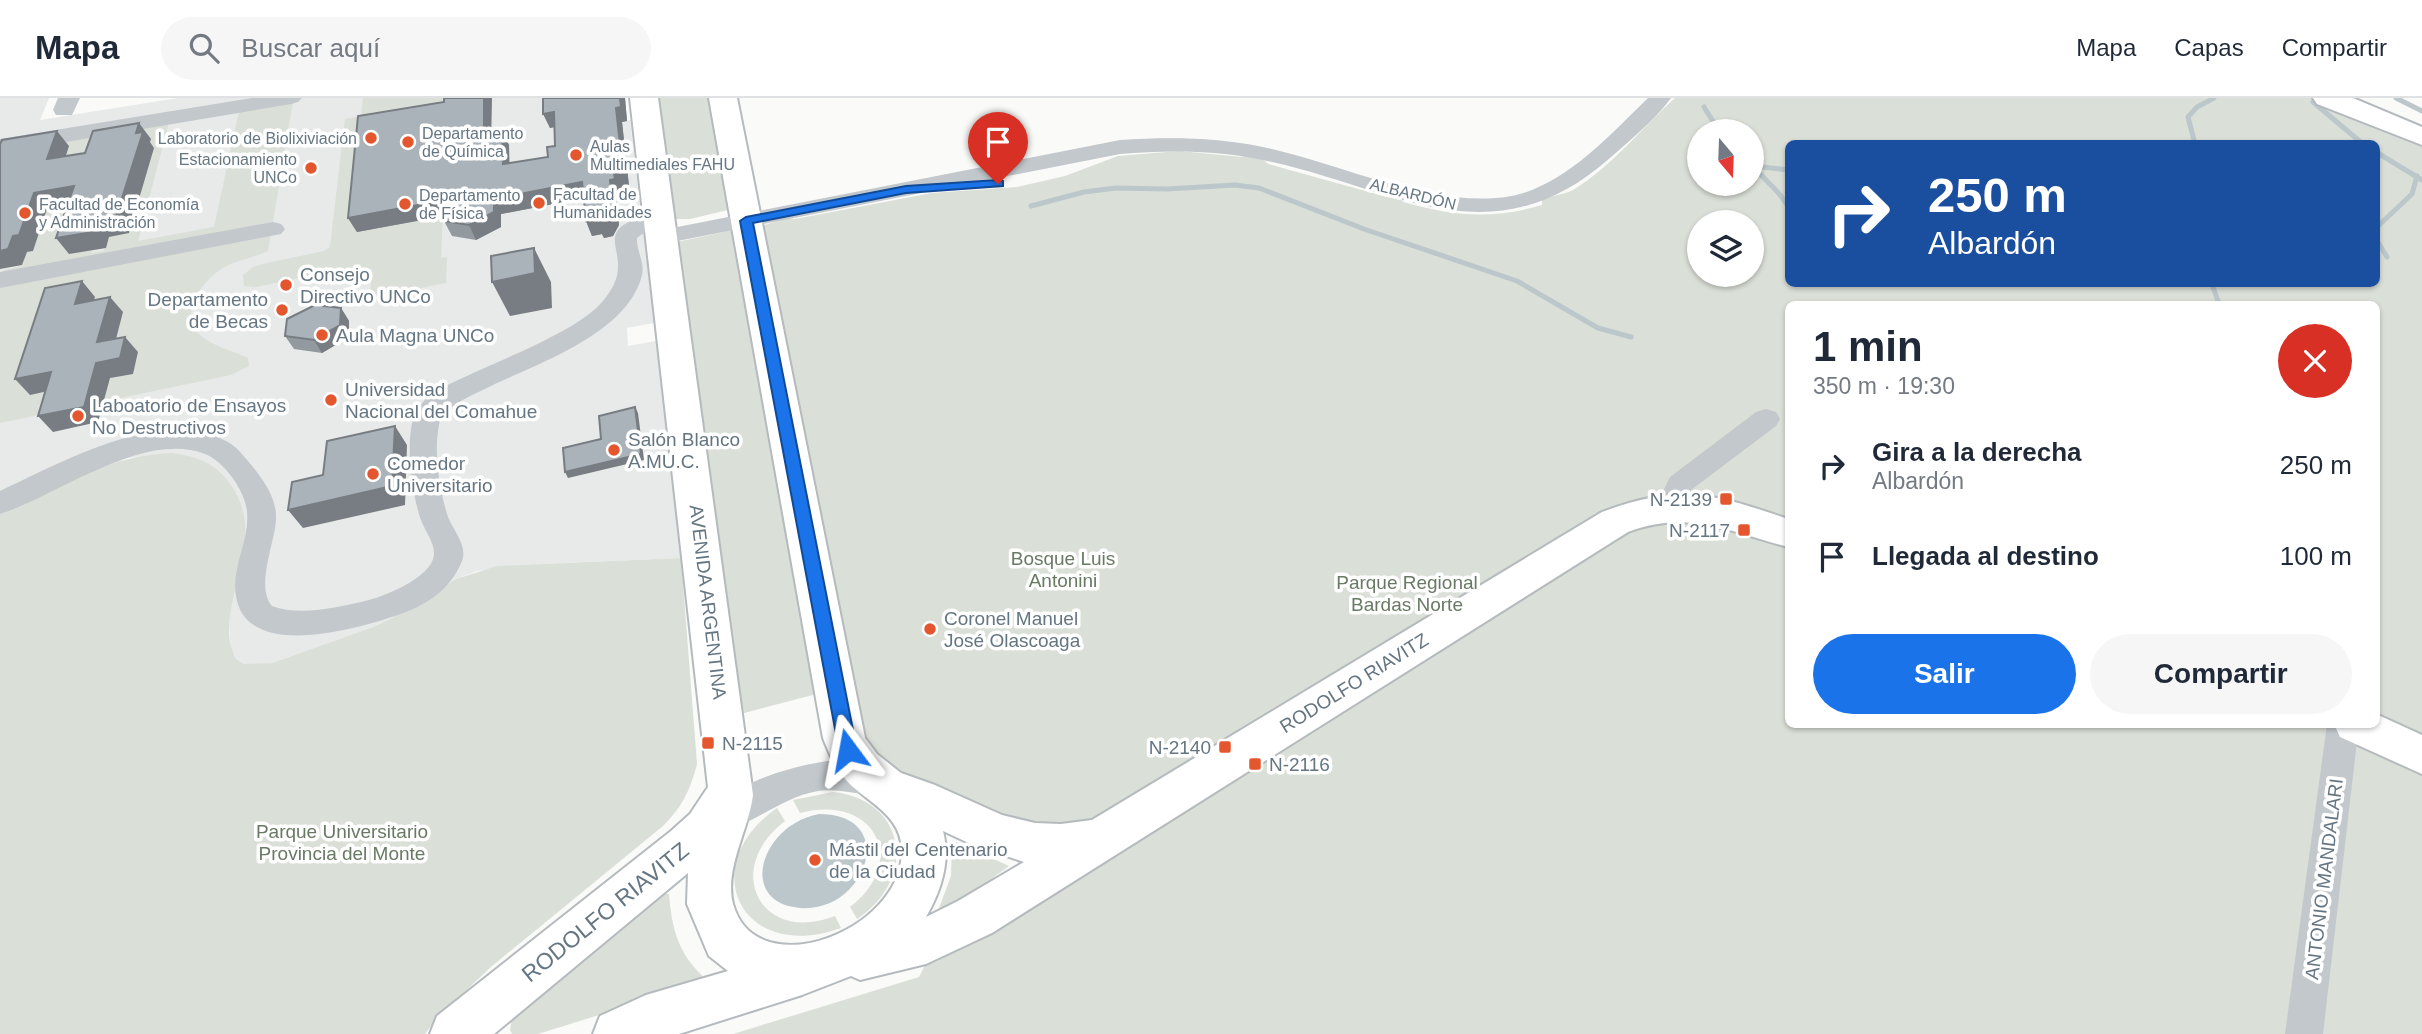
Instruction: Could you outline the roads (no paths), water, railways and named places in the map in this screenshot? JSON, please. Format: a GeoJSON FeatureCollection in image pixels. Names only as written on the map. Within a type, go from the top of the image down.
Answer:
{"type":"FeatureCollection","features":[{"type":"Feature","properties":{"kind":"main road","name":"AVENIDA ARGENTINA"},"geometry":{"type":"LineString","coordinates":[[645,98],[729,793]]}},
{"type":"Feature","properties":{"kind":"main road"},"geometry":{"type":"LineString","coordinates":[[723,98],[844,738],[853,760],[912,809],[920,827],[924,848],[919,881],[907,907],[894,924],[873,942],[830,963],[785,967],[761,962],[741,951],[718,927],[710,907],[709,876],[729,793]]}},
{"type":"Feature","properties":{"kind":"main road"},"geometry":{"type":"LineString","coordinates":[[2327,98],[2422,136]]}},
{"type":"Feature","properties":{"kind":"main road"},"geometry":{"type":"LineString","coordinates":[[2353,98],[2422,136]]}},
{"type":"Feature","properties":{"kind":"main road"},"geometry":{"type":"LineString","coordinates":[[2374,98],[2422,123]]}},
{"type":"Feature","properties":{"kind":"main road","name":"RODOLFO RIAVITZ"},"geometry":{"type":"LineString","coordinates":[[623,1029],[830,963],[889,952],[944,933],[1110,834],[1615,522],[1643,511],[1670,506],[1715,510],[1785,532]]}},
{"type":"Feature","properties":{"kind":"main road"},"geometry":{"type":"LineString","coordinates":[[2365,728],[2422,755]]}},
{"type":"Feature","properties":{"kind":"main road","name":"RODOLFO RIAVITZ"},"geometry":{"type":"LineString","coordinates":[[886,785],[1002,837],[1026,845],[1071,845],[1110,834]]}},
{"type":"Feature","properties":{"kind":"main road","name":"RODOLFO RIAVITZ"},"geometry":{"type":"LineString","coordinates":[[455,1034],[687,846],[706,828],[729,793]]}},
{"type":"Feature","properties":{"kind":"street"},"geometry":{"type":"LineString","coordinates":[[0,146],[291,98]]}},
{"type":"Feature","properties":{"kind":"street","name":"ALBARDÓN"},"geometry":{"type":"LineString","coordinates":[[0,503],[132,447],[174,439],[205,443],[226,455],[250,483],[261,505],[261,531],[250,592],[255,609],[261,615],[283,622],[311,622],[399,603],[434,582],[449,559],[447,545],[432,513],[424,428],[428,414],[454,393],[603,316],[616,302],[628,278],[631,265],[624,244],[626,235],[637,227],[661,229],[746,221],[891,192],[933,186],[1015,181],[1131,150],[1176,144],[1253,151],[1430,200],[1462,206],[1488,207],[1534,197],[1567,182],[1588,168],[1660,98]]}},
{"type":"Feature","properties":{"kind":"street"},"geometry":{"type":"LineString","coordinates":[[0,280],[272,229]]}},
{"type":"Feature","properties":{"kind":"street"},"geometry":{"type":"LineString","coordinates":[[1670,506],[1681,484],[1766,419]]}},
{"type":"Feature","properties":{"kind":"street","name":"ANTONIO MANDALARI"},"geometry":{"type":"LineString","coordinates":[[2304,1034],[2342,728]]}},
{"type":"Feature","properties":{"kind":"street"},"geometry":{"type":"LineString","coordinates":[[729,793],[775,788],[810,776],[843,774],[886,785]]}},
{"type":"Feature","properties":{"kind":"waterway"},"geometry":{"type":"LineString","coordinates":[[2194,140],[2188,117],[2197,107],[2214,98]]}},
{"type":"Feature","properties":{"kind":"waterway"},"geometry":{"type":"LineString","coordinates":[[2396,98],[2422,111]]}},
{"type":"Feature","properties":{"kind":"waterway"},"geometry":{"type":"LineString","coordinates":[[2313,102],[2358,140]]}},
{"type":"Feature","properties":{"kind":"waterway"},"geometry":{"type":"LineString","coordinates":[[1704,107],[1712,119]]}},
{"type":"Feature","properties":{"kind":"waterway"},"geometry":{"type":"LineString","coordinates":[[2380,154],[2417,177]]}},
{"type":"Feature","properties":{"kind":"waterway"},"geometry":{"type":"LineString","coordinates":[[1764,167],[1785,170]]}},
{"type":"Feature","properties":{"kind":"waterway"},"geometry":{"type":"LineString","coordinates":[[2380,224],[2412,194],[2417,177]]}},
{"type":"Feature","properties":{"kind":"waterway"},"geometry":{"type":"LineString","coordinates":[[2417,177],[2422,180]]}},
{"type":"Feature","properties":{"kind":"waterway"},"geometry":{"type":"LineString","coordinates":[[1764,178],[1785,202]]}},
{"type":"Feature","properties":{"kind":"waterway"},"geometry":{"type":"LineString","coordinates":[[1031,206],[1084,192],[1116,188],[1167,189],[1235,185],[1259,188],[1364,229],[1517,281],[1598,328],[1631,337]]}},
{"type":"Feature","properties":{"kind":"waterway"},"geometry":{"type":"LineString","coordinates":[[2380,246],[2387,257]]}},
{"type":"Feature","properties":{"kind":"waterway"},"geometry":{"type":"LineString","coordinates":[[2213,287],[2218,301]]}},
{"type":"Feature","properties":{"kind":"place","name":"Laboratorio de Biolixiviación"},"geometry":{"type":"Point","coordinates":[371,138]}},
{"type":"Feature","properties":{"kind":"place","name":"Departamento de Química"},"geometry":{"type":"Point","coordinates":[408,142]}},
{"type":"Feature","properties":{"kind":"place","name":"Aulas Multimediales FAHU"},"geometry":{"type":"Point","coordinates":[576,155]}},
{"type":"Feature","properties":{"kind":"place","name":"Estacionamiento UNCo"},"geometry":{"type":"Point","coordinates":[311,168]}},
{"type":"Feature","properties":{"kind":"place","name":"Facultad de Humanidades"},"geometry":{"type":"Point","coordinates":[539,203]}},
{"type":"Feature","properties":{"kind":"place","name":"Departamento de Física"},"geometry":{"type":"Point","coordinates":[405,204]}},
{"type":"Feature","properties":{"kind":"place","name":"Facultad de Economía y Administración"},"geometry":{"type":"Point","coordinates":[25,213]}},
{"type":"Feature","properties":{"kind":"place","name":"Consejo Directivo UNCo"},"geometry":{"type":"Point","coordinates":[286,285]}},
{"type":"Feature","properties":{"kind":"place","name":"Departamento de Becas"},"geometry":{"type":"Point","coordinates":[282,310]}},
{"type":"Feature","properties":{"kind":"place","name":"Aula Magna UNCo"},"geometry":{"type":"Point","coordinates":[322,335]}},
{"type":"Feature","properties":{"kind":"place","name":"Universidad Nacional del Comahue"},"geometry":{"type":"Point","coordinates":[331,400]}},
{"type":"Feature","properties":{"kind":"place","name":"Laboatorio de Ensayos No Destructivos"},"geometry":{"type":"Point","coordinates":[78,416]}},
{"type":"Feature","properties":{"kind":"place","name":"Salón Blanco A.MU.C."},"geometry":{"type":"Point","coordinates":[614,450]}},
{"type":"Feature","properties":{"kind":"place","name":"Comedor Universitario"},"geometry":{"type":"Point","coordinates":[373,474]}},
{"type":"Feature","properties":{"kind":"place","name":"N-2139"},"geometry":{"type":"Point","coordinates":[1726,499]}},
{"type":"Feature","properties":{"kind":"place","name":"N-2117"},"geometry":{"type":"Point","coordinates":[1744,530]}},
{"type":"Feature","properties":{"kind":"place","name":"Coronel Manuel José Olascoaga"},"geometry":{"type":"Point","coordinates":[930,629]}},
{"type":"Feature","properties":{"kind":"place","name":"N-2115"},"geometry":{"type":"Point","coordinates":[708,743]}},
{"type":"Feature","properties":{"kind":"place","name":"N-2140"},"geometry":{"type":"Point","coordinates":[1225,747]}},
{"type":"Feature","properties":{"kind":"place","name":"N-2116"},"geometry":{"type":"Point","coordinates":[1255,764]}},
{"type":"Feature","properties":{"kind":"place","name":"Mástil del Centenario de la Ciudad"},"geometry":{"type":"Point","coordinates":[815,860]}},
{"type":"Feature","properties":{"kind":"park label","name":"Bosque Luis Antonini"},"geometry":{"type":"Point","coordinates":[1063,569]}},
{"type":"Feature","properties":{"kind":"park label","name":"Parque Regional Bardas Norte"},"geometry":{"type":"Point","coordinates":[1407,593]}},
{"type":"Feature","properties":{"kind":"park label","name":"Parque Universitario Provincia del Monte"},"geometry":{"type":"Point","coordinates":[342,842]}}]}
